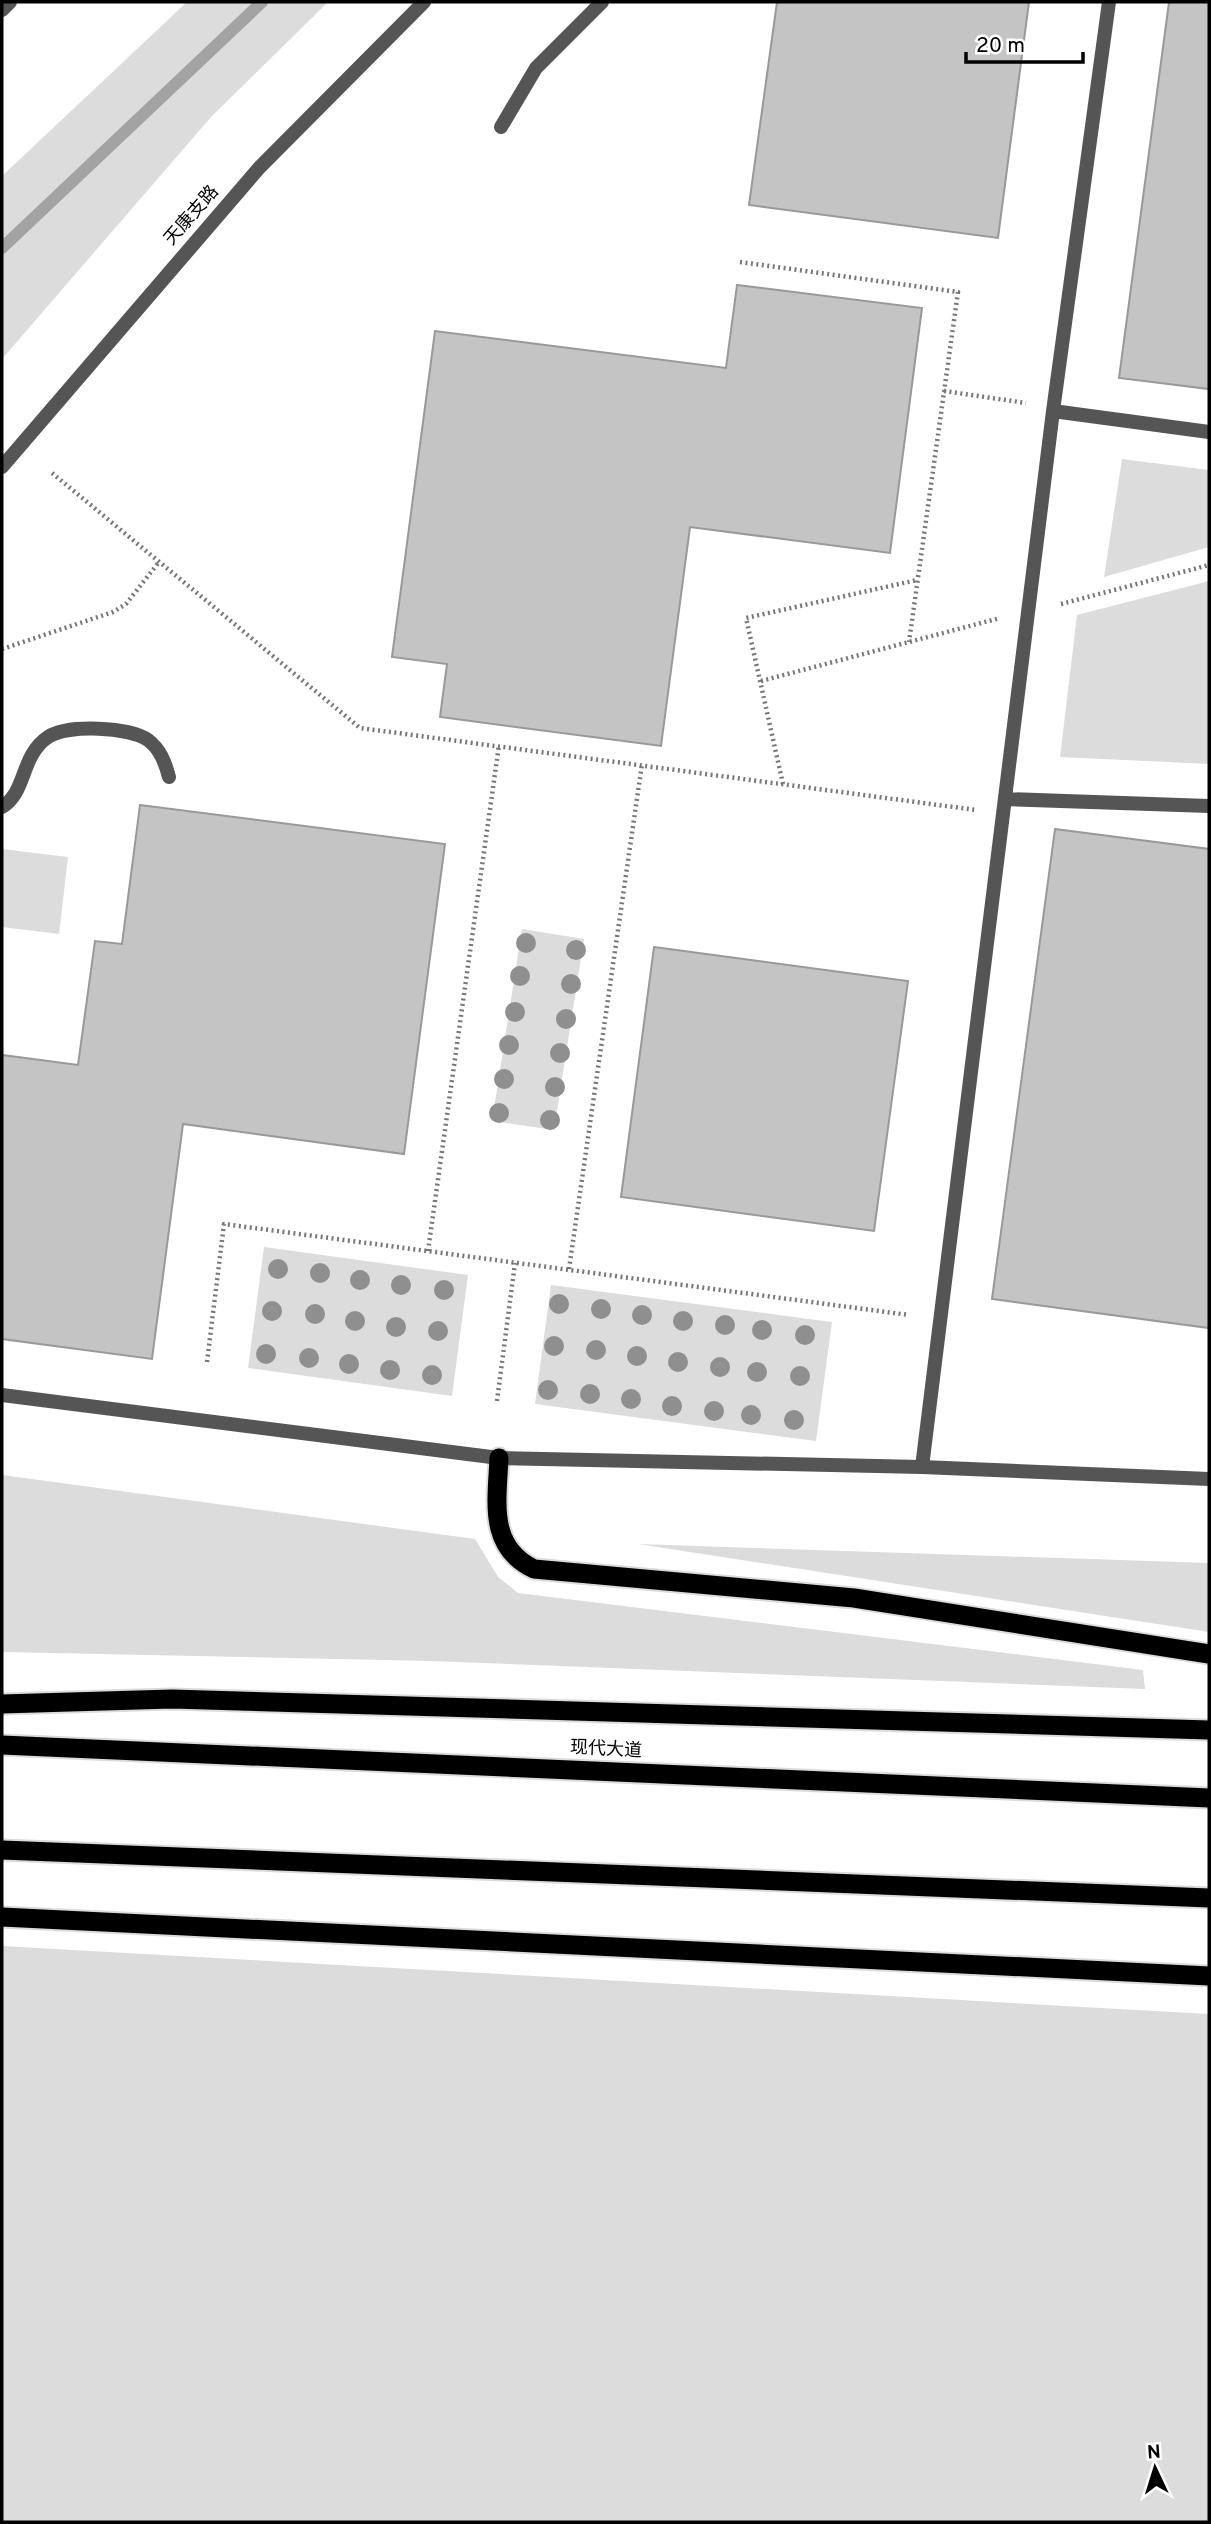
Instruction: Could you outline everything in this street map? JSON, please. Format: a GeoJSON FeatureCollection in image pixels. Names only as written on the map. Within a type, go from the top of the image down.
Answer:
{"type":"FeatureCollection","features":[{"type":"Feature","properties":{"kind":"highway"},"geometry":{"type":"LineString","coordinates":[[499,1458],[499,1524],[506,1546],[517,1560],[534,1569],[854,1598],[1209,1654]]}},
{"type":"Feature","properties":{"kind":"highway"},"geometry":{"type":"LineString","coordinates":[[2,1704],[172,1699],[1209,1730]]}},
{"type":"Feature","properties":{"kind":"highway","name":"现代大道"},"geometry":{"type":"LineString","coordinates":[[2,1745],[1209,1798]]}},
{"type":"Feature","properties":{"kind":"highway"},"geometry":{"type":"LineString","coordinates":[[2,1850],[1209,1898]]}},
{"type":"Feature","properties":{"kind":"highway"},"geometry":{"type":"LineString","coordinates":[[2,1917],[1209,1976]]}},
{"type":"Feature","properties":{"kind":"street"},"geometry":{"type":"LineString","coordinates":[[2,10],[10,2]]}},
{"type":"Feature","properties":{"kind":"street","name":"天康支路"},"geometry":{"type":"LineString","coordinates":[[2,467],[259,168],[424,2]]}},
{"type":"Feature","properties":{"kind":"street"},"geometry":{"type":"LineString","coordinates":[[501,127],[536,68],[602,2]]}},
{"type":"Feature","properties":{"kind":"street"},"geometry":{"type":"LineString","coordinates":[[922,1467],[1053,411],[1109,2]]}},
{"type":"Feature","properties":{"kind":"street"},"geometry":{"type":"LineString","coordinates":[[1053,411],[1209,432]]}},
{"type":"Feature","properties":{"kind":"street"},"geometry":{"type":"LineString","coordinates":[[2,807],[16,793],[28,758],[50,736],[66,730],[83,728],[134,733],[145,738],[161,754],[169,777]]}},
{"type":"Feature","properties":{"kind":"street"},"geometry":{"type":"LineString","coordinates":[[1005,799],[1209,806]]}},
{"type":"Feature","properties":{"kind":"street"},"geometry":{"type":"LineString","coordinates":[[2,1395],[499,1458],[922,1467],[1209,1479]]}},
{"type":"Feature","properties":{"kind":"path"},"geometry":{"type":"LineString","coordinates":[[740,262],[958,292],[909,642]]}},
{"type":"Feature","properties":{"kind":"path"},"geometry":{"type":"LineString","coordinates":[[944,391],[1030,404]]}},
{"type":"Feature","properties":{"kind":"path"},"geometry":{"type":"LineString","coordinates":[[52,472],[360,728],[976,810]]}},
{"type":"Feature","properties":{"kind":"path"},"geometry":{"type":"LineString","coordinates":[[2,649],[113,612],[126,604],[159,562]]}},
{"type":"Feature","properties":{"kind":"path"},"geometry":{"type":"LineString","coordinates":[[1061,604],[1209,565]]}},
{"type":"Feature","properties":{"kind":"path"},"geometry":{"type":"LineString","coordinates":[[783,784],[746,618],[917,580]]}},
{"type":"Feature","properties":{"kind":"path"},"geometry":{"type":"LineString","coordinates":[[761,681],[1001,618]]}},
{"type":"Feature","properties":{"kind":"path"},"geometry":{"type":"LineString","coordinates":[[428,1251],[499,745]]}},
{"type":"Feature","properties":{"kind":"path"},"geometry":{"type":"LineString","coordinates":[[569,1269],[642,764]]}},
{"type":"Feature","properties":{"kind":"path"},"geometry":{"type":"LineString","coordinates":[[207,1362],[225,1224],[909,1315]]}},
{"type":"Feature","properties":{"kind":"path"},"geometry":{"type":"LineString","coordinates":[[497,1401],[515,1263]]}},
{"type":"Feature","properties":{"kind":"shaded area"},"geometry":{"type":"Polygon","coordinates":[[[187,2],[328,2],[211,117],[2,359],[2,176],[187,2]]]}},
{"type":"Feature","properties":{"kind":"shaded area"},"geometry":{"type":"Polygon","coordinates":[[[1122,459],[1209,470],[1209,547],[1104,577],[1122,459]]]}},
{"type":"Feature","properties":{"kind":"shaded area"},"geometry":{"type":"Polygon","coordinates":[[[1209,581],[1209,764],[1060,757],[1077,615],[1209,581]]]}},
{"type":"Feature","properties":{"kind":"shaded area"},"geometry":{"type":"Polygon","coordinates":[[[2,849],[68,857],[59,934],[2,927],[2,849]]]}},
{"type":"Feature","properties":{"kind":"shaded area"},"geometry":{"type":"Polygon","coordinates":[[[522,929],[584,939],[554,1130],[492,1121],[522,929]]]}},
{"type":"Feature","properties":{"kind":"shaded area"},"geometry":{"type":"Polygon","coordinates":[[[264,1247],[468,1275],[452,1396],[248,1368],[264,1247]]]}},
{"type":"Feature","properties":{"kind":"shaded area"},"geometry":{"type":"Polygon","coordinates":[[[551,1285],[832,1322],[816,1441],[535,1404],[551,1285]]]}},
{"type":"Feature","properties":{"kind":"shaded area"},"geometry":{"type":"Polygon","coordinates":[[[2,1475],[475,1539],[498,1577],[518,1593],[1143,1670],[1145,1689],[431,1661],[2,1652],[2,1475]]]}},
{"type":"Feature","properties":{"kind":"shaded area"},"geometry":{"type":"Polygon","coordinates":[[[638,1544],[1209,1563],[1209,1632],[638,1544]]]}},
{"type":"Feature","properties":{"kind":"shaded area"},"geometry":{"type":"Polygon","coordinates":[[[2,1946],[1209,2014],[1209,2522],[2,2522],[2,1946]]]}},
{"type":"Feature","properties":{"kind":"building"},"geometry":{"type":"Polygon","coordinates":[[[777,2],[1029,2],[998,238],[749,205],[777,2]]]}},
{"type":"Feature","properties":{"kind":"building"},"geometry":{"type":"Polygon","coordinates":[[[1169,2],[1209,2],[1209,389],[1119,378],[1169,2]]]}},
{"type":"Feature","properties":{"kind":"building"},"geometry":{"type":"Polygon","coordinates":[[[737,285],[922,308],[890,553],[690,527],[661,746],[440,717],[447,664],[392,657],[435,331],[726,368],[737,285]]]}},
{"type":"Feature","properties":{"kind":"building"},"geometry":{"type":"Polygon","coordinates":[[[140,805],[445,844],[404,1154],[183,1124],[152,1359],[2,1339],[2,1055],[78,1065],[95,941],[122,944],[140,805]]]}},
{"type":"Feature","properties":{"kind":"building"},"geometry":{"type":"Polygon","coordinates":[[[1055,829],[1209,849],[1209,1328],[992,1299],[1055,829]]]}},
{"type":"Feature","properties":{"kind":"building"},"geometry":{"type":"Polygon","coordinates":[[[654,947],[908,981],[874,1231],[621,1197],[654,947]]]}},
{"type":"Feature","properties":{"kind":"waterway"},"geometry":{"type":"LineString","coordinates":[[2,248],[262,2]]}}]}
